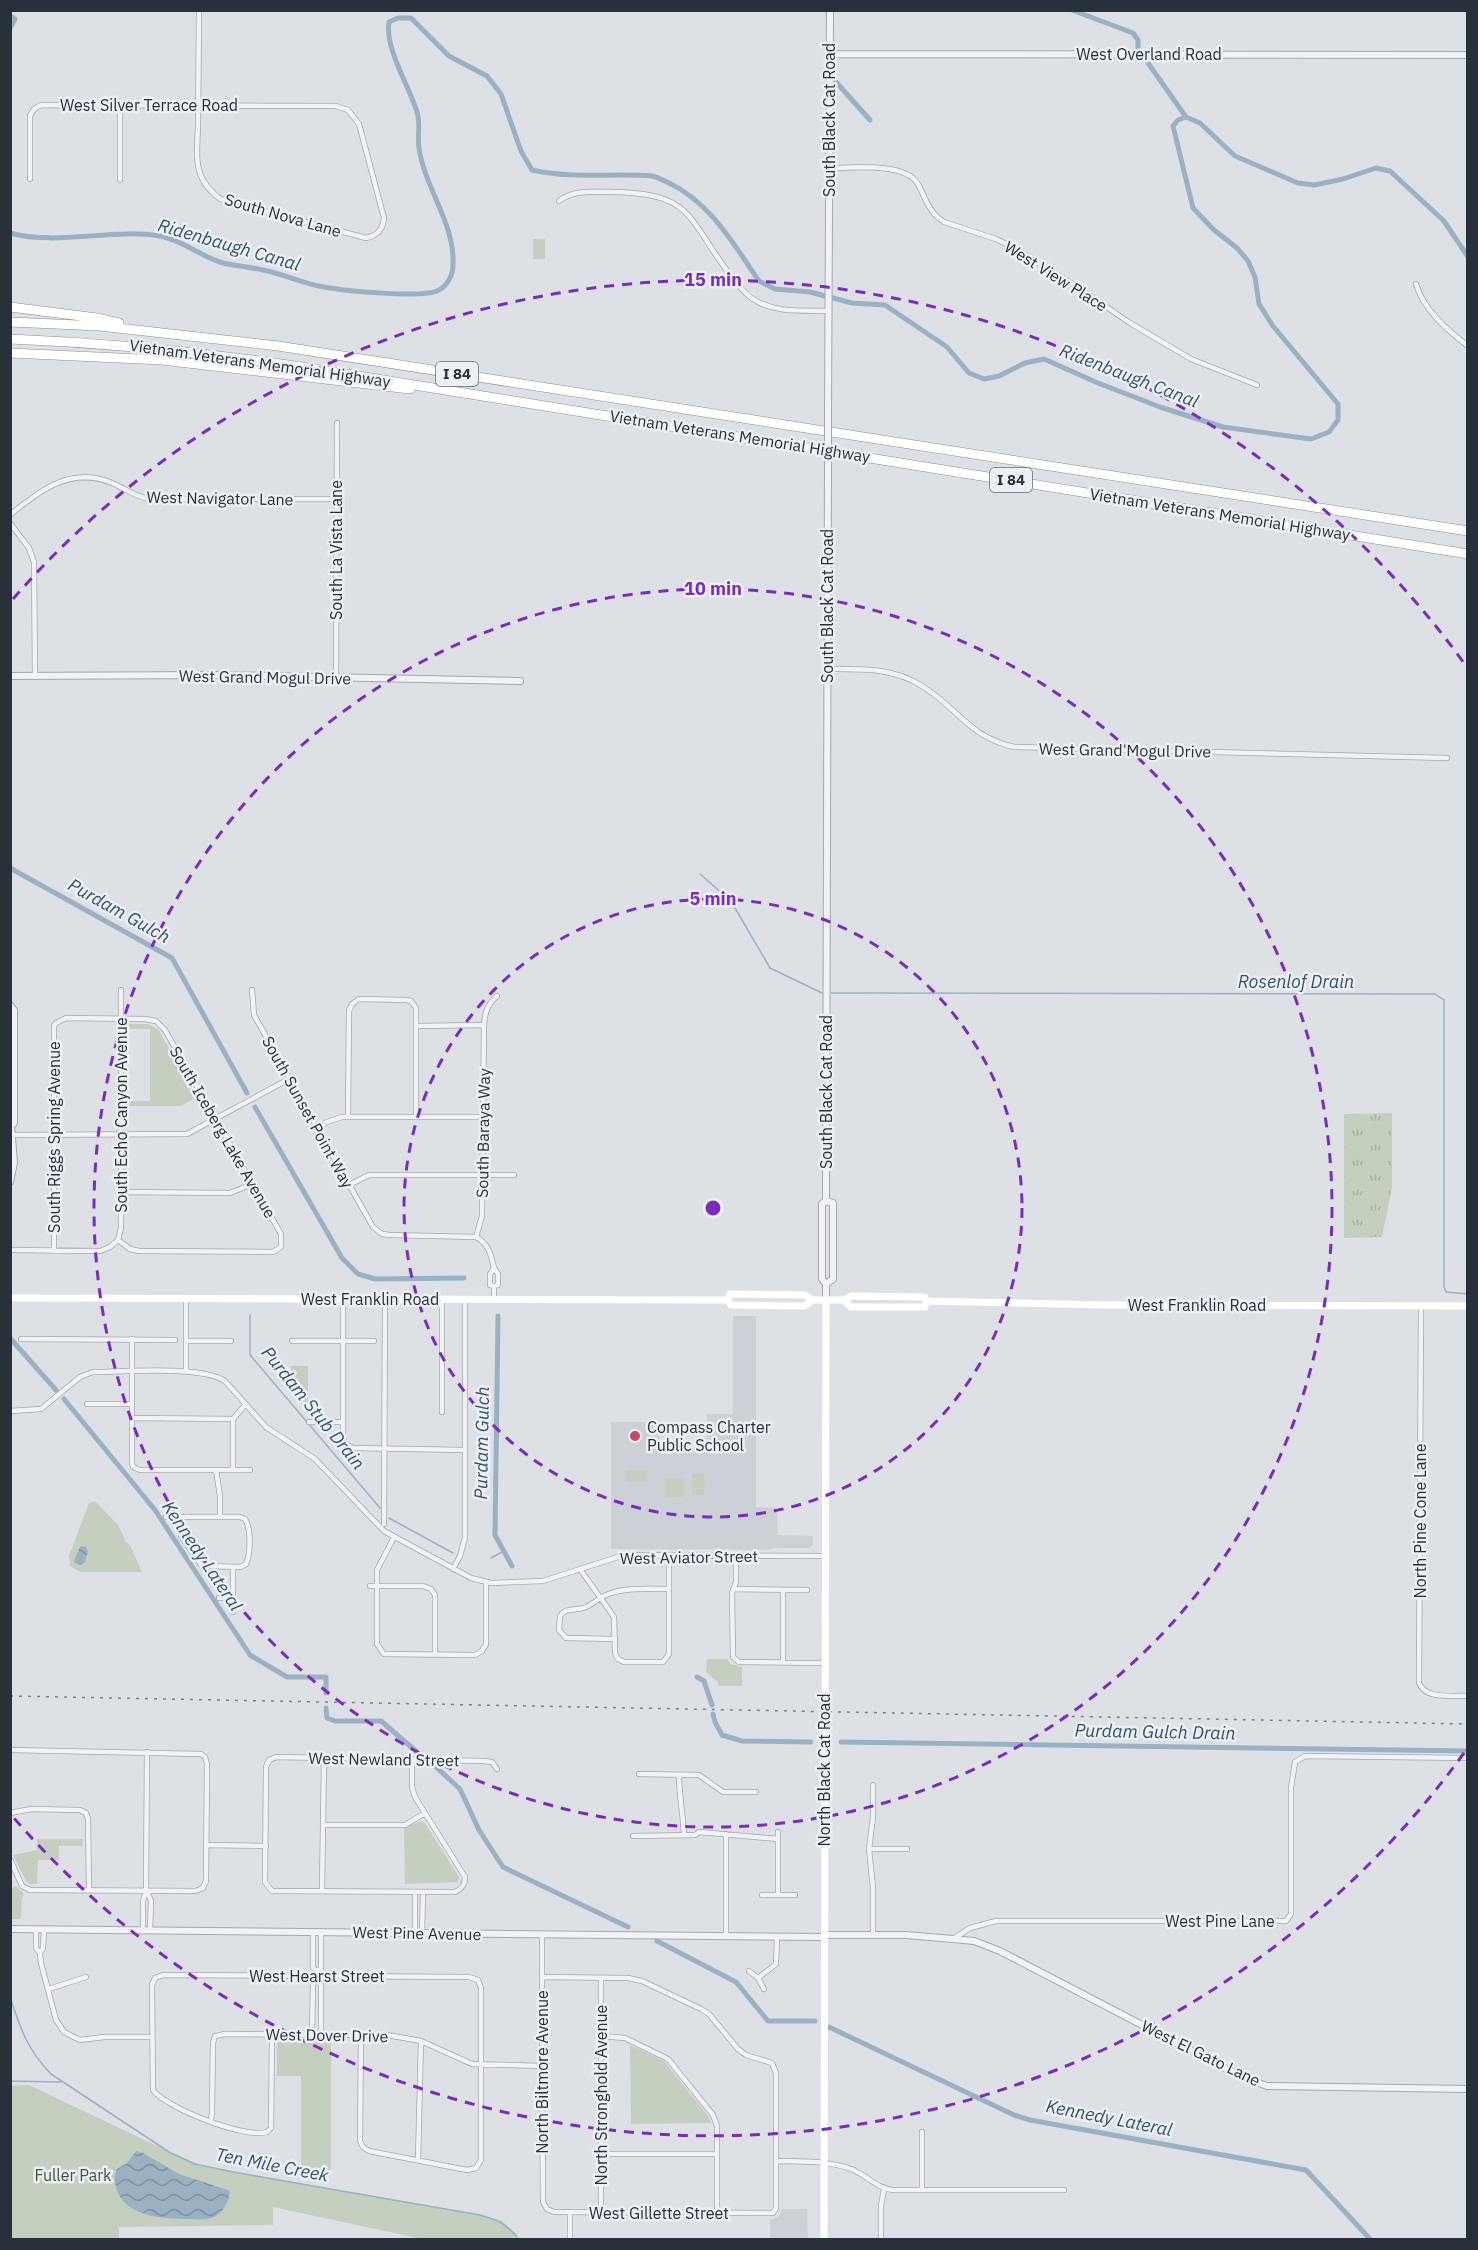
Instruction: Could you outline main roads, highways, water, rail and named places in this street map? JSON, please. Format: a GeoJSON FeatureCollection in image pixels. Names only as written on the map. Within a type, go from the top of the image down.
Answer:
{"type":"FeatureCollection","features":[{"type":"Feature","properties":{"kind":"highway"},"geometry":{"type":"LineString","coordinates":[[10,307],[97,318],[150,331]]}},
{"type":"Feature","properties":{"kind":"highway","name":"Vietnam Veterans Memorial Highway"},"geometry":{"type":"LineString","coordinates":[[10,322],[150,331],[313,352],[1467,531]]}},
{"type":"Feature","properties":{"kind":"highway","name":"Vietnam Veterans Memorial Highway"},"geometry":{"type":"LineString","coordinates":[[10,339],[126,345],[236,357],[555,406],[1467,554]]}},
{"type":"Feature","properties":{"kind":"highway"},"geometry":{"type":"LineString","coordinates":[[10,353],[162,360],[555,406]]}},
{"type":"Feature","properties":{"kind":"main road","name":"West Franklin Road"},"geometry":{"type":"LineString","coordinates":[[813,1300],[804,1306],[731,1305],[729,1300],[730,1294],[741,1294],[804,1295],[813,1300],[844,1300],[851,1307],[925,1307],[926,1301],[1105,1305],[1467,1306]]}},
{"type":"Feature","properties":{"kind":"main road","name":"West Franklin Road"},"geometry":{"type":"LineString","coordinates":[[10,1298],[729,1300]]}},
{"type":"Feature","properties":{"kind":"main road","name":"North Black Cat Road"},"geometry":{"type":"LineString","coordinates":[[824,2240],[826,1300]]}},
{"type":"Feature","properties":{"kind":"water"},"geometry":{"type":"Polygon","coordinates":[[[85,1546],[88,1551],[85,1562],[81,1565],[75,1563],[80,1547],[85,1546]]]}},
{"type":"Feature","properties":{"kind":"water"},"geometry":{"type":"Polygon","coordinates":[[[136,2151],[179,2174],[228,2190],[230,2193],[227,2203],[219,2214],[209,2219],[157,2217],[127,2205],[120,2197],[116,2187],[115,2175],[117,2169],[127,2163],[136,2151]]]}},
{"type":"Feature","properties":{"kind":"waterway"},"geometry":{"type":"LineString","coordinates":[[1072,10],[1133,33],[1138,40],[1138,48]]}},
{"type":"Feature","properties":{"kind":"waterway","name":"Ridenbaugh Canal"},"geometry":{"type":"LineString","coordinates":[[10,16],[15,19],[10,28]]}},
{"type":"Feature","properties":{"kind":"waterway","name":"Ridenbaugh Canal"},"geometry":{"type":"LineString","coordinates":[[10,233],[47,238],[123,234],[160,236],[223,263],[271,272],[316,286],[400,294],[428,293],[441,289],[451,277],[453,269],[449,235],[422,163],[418,116],[394,56],[389,33],[389,22],[398,18],[411,18],[449,56],[487,76],[501,94],[521,151],[532,170],[562,174],[652,176],[661,179],[684,191],[709,213],[731,239],[759,281],[775,289],[810,292],[852,303],[885,305],[947,347],[969,373],[984,379],[999,376],[1025,363],[1044,359],[1160,407],[1223,427],[1311,439],[1329,432],[1338,420],[1338,404],[1273,326],[1259,304],[1255,277],[1248,261],[1193,208],[1173,126],[1178,120],[1186,117],[1200,123],[1235,156],[1298,183],[1314,185],[1343,179],[1376,168],[1390,171],[1444,221],[1468,257]]}},
{"type":"Feature","properties":{"kind":"waterway"},"geometry":{"type":"LineString","coordinates":[[1148,63],[1186,117]]}},
{"type":"Feature","properties":{"kind":"waterway"},"geometry":{"type":"LineString","coordinates":[[836,82],[870,120]]}},
{"type":"Feature","properties":{"kind":"waterway","name":"Purdam Gulch"},"geometry":{"type":"LineString","coordinates":[[10,868],[172,958],[247,1093]]}},
{"type":"Feature","properties":{"kind":"waterway","name":"Rosenlof Drain"},"geometry":{"type":"LineString","coordinates":[[700,874],[731,901],[770,968],[822,993]]}},
{"type":"Feature","properties":{"kind":"waterway","name":"Rosenlof Drain"},"geometry":{"type":"LineString","coordinates":[[831,993],[1435,994],[1444,1000],[1444,1287],[1446,1292],[1468,1294]]}},
{"type":"Feature","properties":{"kind":"waterway","name":"Purdam Gulch"},"geometry":{"type":"LineString","coordinates":[[255,1107],[342,1258],[358,1274],[375,1279],[464,1278]]}},
{"type":"Feature","properties":{"kind":"waterway","name":"Purdam Stub Drain"},"geometry":{"type":"LineString","coordinates":[[250,1315],[250,1355],[380,1508]]}},
{"type":"Feature","properties":{"kind":"waterway","name":"Purdam Gulch"},"geometry":{"type":"LineString","coordinates":[[498,1316],[495,1535],[512,1566]]}},
{"type":"Feature","properties":{"kind":"waterway","name":"Kennedy Lateral"},"geometry":{"type":"LineString","coordinates":[[10,1338],[56,1390]]}},
{"type":"Feature","properties":{"kind":"waterway","name":"Kennedy Lateral"},"geometry":{"type":"LineString","coordinates":[[64,1399],[155,1510],[250,1655],[287,1677],[326,1677],[326,1693]]}},
{"type":"Feature","properties":{"kind":"waterway","name":"Purdam Stub Drain"},"geometry":{"type":"LineString","coordinates":[[389,1518],[453,1553]]}},
{"type":"Feature","properties":{"kind":"waterway","name":"Purdam Stub Drain"},"geometry":{"type":"LineString","coordinates":[[491,1558],[504,1551]]}},
{"type":"Feature","properties":{"kind":"waterway","name":"Purdam Gulch"},"geometry":{"type":"LineString","coordinates":[[697,1677],[704,1681],[712,1705]]}},
{"type":"Feature","properties":{"kind":"waterway","name":"Kennedy Lateral"},"geometry":{"type":"LineString","coordinates":[[326,1708],[327,1718],[335,1721],[381,1721],[417,1752]]}},
{"type":"Feature","properties":{"kind":"waterway","name":"Purdam Gulch"},"geometry":{"type":"LineString","coordinates":[[713,1714],[722,1735],[742,1741],[811,1742]]}},
{"type":"Feature","properties":{"kind":"waterway","name":"Purdam Gulch Drain"},"geometry":{"type":"LineString","coordinates":[[841,1742],[1468,1751]]}},
{"type":"Feature","properties":{"kind":"waterway","name":"Kennedy Lateral"},"geometry":{"type":"LineString","coordinates":[[436,1767],[460,1789],[479,1830],[503,1867],[628,1927]]}},
{"type":"Feature","properties":{"kind":"waterway","name":"Kennedy Lateral"},"geometry":{"type":"LineString","coordinates":[[657,1941],[736,1982],[768,2021],[815,2021]]}},
{"type":"Feature","properties":{"kind":"waterway","name":"Ten Mile Creek"},"geometry":{"type":"LineString","coordinates":[[10,1997],[26,2038],[36,2056],[51,2074],[169,2152],[195,2164],[233,2172],[480,2215],[502,2224],[519,2240]]}},
{"type":"Feature","properties":{"kind":"waterway","name":"Kennedy Lateral"},"geometry":{"type":"LineString","coordinates":[[829,2027],[1014,2115],[1030,2120],[1306,2170],[1371,2240]]}},
{"type":"Feature","properties":{"kind":"waterway"},"geometry":{"type":"LineString","coordinates":[[10,2081],[61,2082]]}},
{"type":"Feature","properties":{"kind":"railway"},"geometry":{"type":"LineString","coordinates":[[10,1696],[1468,1724]]}},
{"type":"Feature","properties":{"kind":"place","name":"Compass Charter Public School"},"geometry":{"type":"Point","coordinates":[635,1436]}},
{"type":"Feature","properties":{"kind":"park label","name":"Fuller Park"},"geometry":{"type":"Point","coordinates":[73,2175]}}]}
